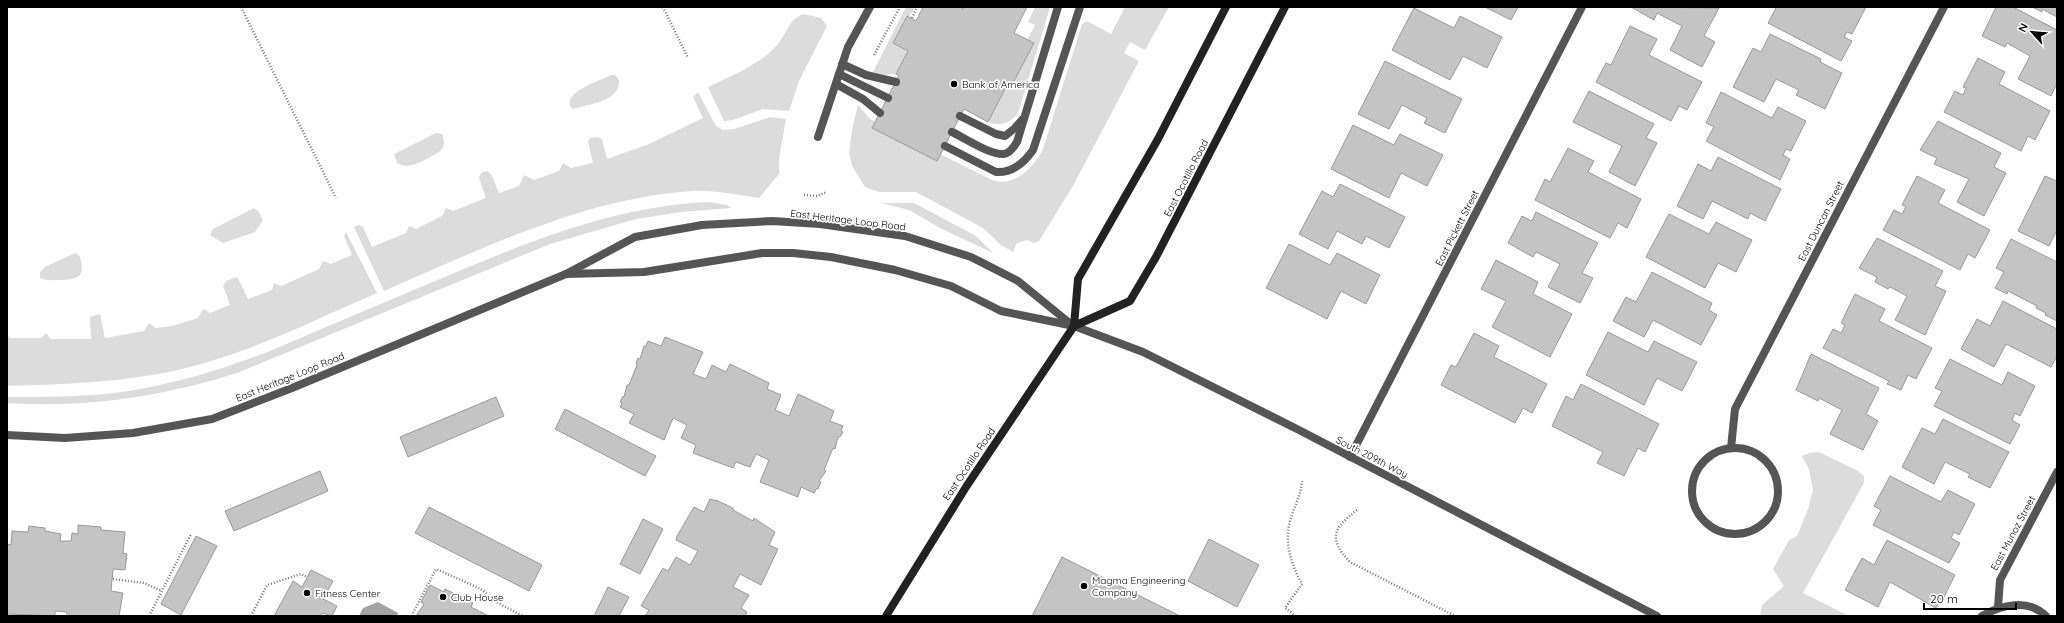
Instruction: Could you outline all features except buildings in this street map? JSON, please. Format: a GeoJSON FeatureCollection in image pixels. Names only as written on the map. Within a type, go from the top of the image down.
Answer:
{"type":"FeatureCollection","features":[{"type":"Feature","properties":{"kind":"main road","name":"East Ocotillo Road"},"geometry":{"type":"LineString","coordinates":[[886,616],[966,487],[1074,326],[1078,279],[1158,138],[1226,7]]}},
{"type":"Feature","properties":{"kind":"main road","name":"East Ocotillo Road"},"geometry":{"type":"LineString","coordinates":[[1074,326],[1130,301],[1156,257],[1285,7]]}},
{"type":"Feature","properties":{"kind":"street"},"geometry":{"type":"LineString","coordinates":[[818,137],[848,47],[870,7]]}},
{"type":"Feature","properties":{"kind":"street"},"geometry":{"type":"LineString","coordinates":[[952,132],[992,152],[1004,154],[1012,150],[1018,142],[1058,7]]}},
{"type":"Feature","properties":{"kind":"street"},"geometry":{"type":"LineString","coordinates":[[945,146],[996,172],[1002,172],[1015,168],[1029,156],[1080,7]]}},
{"type":"Feature","properties":{"kind":"street","name":"East Pickett Street"},"geometry":{"type":"LineString","coordinates":[[1350,457],[1582,7]]}},
{"type":"Feature","properties":{"kind":"street","name":"East Duncan Street"},"geometry":{"type":"LineString","coordinates":[[1731,448],[1735,409],[1944,7]]}},
{"type":"Feature","properties":{"kind":"street"},"geometry":{"type":"LineString","coordinates":[[842,64],[866,75],[896,82]]}},
{"type":"Feature","properties":{"kind":"street"},"geometry":{"type":"LineString","coordinates":[[839,74],[888,98]]}},
{"type":"Feature","properties":{"kind":"street"},"geometry":{"type":"LineString","coordinates":[[836,84],[863,98],[880,113]]}},
{"type":"Feature","properties":{"kind":"street"},"geometry":{"type":"LineString","coordinates":[[960,116],[996,134],[1005,136],[1016,128],[1027,113]]}},
{"type":"Feature","properties":{"kind":"street","name":"East Heritage Loop Road"},"geometry":{"type":"LineString","coordinates":[[7,435],[65,438],[133,433],[212,419],[292,388],[566,274],[635,237],[702,225],[772,221],[820,224],[905,236],[971,257],[1018,281],[1074,326]]}},
{"type":"Feature","properties":{"kind":"street","name":"East Heritage Loop Road"},"geometry":{"type":"LineString","coordinates":[[566,274],[644,272],[762,253],[793,252],[831,257],[895,270],[951,286],[1001,311],[1074,326]]}},
{"type":"Feature","properties":{"kind":"street","name":"South 209th Way"},"geometry":{"type":"LineString","coordinates":[[1074,326],[1143,352],[1657,616]]}},
{"type":"Feature","properties":{"kind":"street"},"geometry":{"type":"LineString","coordinates":[[1731,448],[1745,449],[1757,454],[1768,463],[1775,475],[1778,488],[1777,502],[1771,514],[1762,525],[1750,532],[1737,534],[1722,532],[1709,526],[1699,515],[1693,502],[1692,487],[1696,473],[1704,460],[1717,452],[1731,448]]}},
{"type":"Feature","properties":{"kind":"street","name":"East Munoz Street"},"geometry":{"type":"LineString","coordinates":[[1998,607],[2000,580],[2057,472]]}},
{"type":"Feature","properties":{"kind":"street"},"geometry":{"type":"LineString","coordinates":[[1982,616],[1998,607],[2013,604],[2029,606],[2046,616]]}},
{"type":"Feature","properties":{"kind":"path"},"geometry":{"type":"LineString","coordinates":[[241,7],[336,198]]}},
{"type":"Feature","properties":{"kind":"path"},"geometry":{"type":"LineString","coordinates":[[663,7],[688,58]]}},
{"type":"Feature","properties":{"kind":"path"},"geometry":{"type":"LineString","coordinates":[[874,55],[900,7]]}},
{"type":"Feature","properties":{"kind":"path"},"geometry":{"type":"LineString","coordinates":[[912,18],[917,7]]}},
{"type":"Feature","properties":{"kind":"path"},"geometry":{"type":"LineString","coordinates":[[804,195],[817,196],[827,192]]}},
{"type":"Feature","properties":{"kind":"path"},"geometry":{"type":"LineString","coordinates":[[1296,616],[1285,608],[1302,584],[1292,566],[1288,545],[1289,525],[1301,490],[1302,481]]}},
{"type":"Feature","properties":{"kind":"path"},"geometry":{"type":"LineString","coordinates":[[1357,510],[1340,523],[1336,538],[1340,551],[1350,562],[1455,616]]}},
{"type":"Feature","properties":{"kind":"path"},"geometry":{"type":"LineString","coordinates":[[149,616],[191,534]]}},
{"type":"Feature","properties":{"kind":"path"},"geometry":{"type":"LineString","coordinates":[[412,613],[436,569],[481,589],[496,602],[523,616]]}},
{"type":"Feature","properties":{"kind":"path"},"geometry":{"type":"LineString","coordinates":[[251,616],[267,585],[301,574],[307,577]]}},
{"type":"Feature","properties":{"kind":"path"},"geometry":{"type":"LineString","coordinates":[[112,579],[144,583],[162,591]]}},
{"type":"Feature","properties":{"kind":"shaded area"},"geometry":{"type":"Polygon","coordinates":[[[906,7],[915,7],[909,17],[906,16],[893,43],[908,51],[896,74],[884,75],[873,72],[906,7]]]}},
{"type":"Feature","properties":{"kind":"shaded area"},"geometry":{"type":"Polygon","coordinates":[[[1035,7],[1050,7],[1018,113],[1009,122],[997,124],[988,122],[1007,85],[1011,87],[1034,44],[1027,40],[1035,25],[1028,22],[1035,7]]]}},
{"type":"Feature","properties":{"kind":"shaded area"},"geometry":{"type":"Polygon","coordinates":[[[1125,7],[1169,7],[1145,50],[1130,42],[1124,53],[1139,61],[1074,184],[1039,241],[1034,243],[1027,240],[1017,243],[1013,252],[1001,245],[983,228],[916,192],[879,192],[865,187],[852,166],[849,153],[852,129],[858,105],[870,119],[992,180],[1000,182],[1008,181],[1023,174],[1034,163],[1043,149],[1082,24],[1087,21],[1111,34],[1125,7]]]}},
{"type":"Feature","properties":{"kind":"shaded area"},"geometry":{"type":"Polygon","coordinates":[[[804,14],[821,18],[827,26],[799,81],[789,111],[763,109],[733,120],[724,121],[708,87],[747,68],[765,56],[780,41],[792,22],[804,14]]]}},
{"type":"Feature","properties":{"kind":"shaded area"},"geometry":{"type":"Polygon","coordinates":[[[611,75],[615,75],[619,80],[615,93],[604,100],[572,109],[569,103],[571,98],[576,93],[582,88],[611,75]]]}},
{"type":"Feature","properties":{"kind":"shaded area"},"geometry":{"type":"Polygon","coordinates":[[[698,92],[716,126],[723,130],[734,129],[770,117],[786,119],[779,158],[779,174],[759,198],[717,192],[692,191],[652,196],[612,204],[534,228],[384,291],[354,227],[359,225],[363,227],[372,247],[406,233],[409,226],[416,229],[442,216],[446,208],[453,211],[486,198],[479,178],[481,173],[487,171],[491,174],[499,193],[519,186],[524,175],[534,180],[559,171],[563,163],[571,168],[593,163],[588,142],[590,138],[598,137],[602,139],[607,159],[649,144],[703,118],[693,97],[698,92]]]}},
{"type":"Feature","properties":{"kind":"shaded area"},"geometry":{"type":"Polygon","coordinates":[[[436,133],[442,134],[444,139],[444,144],[439,152],[413,165],[407,166],[397,163],[394,154],[436,133]]]}},
{"type":"Feature","properties":{"kind":"shaded area"},"geometry":{"type":"Polygon","coordinates":[[[708,202],[727,205],[731,208],[681,212],[636,219],[550,244],[237,373],[180,389],[123,399],[66,404],[7,403],[7,397],[68,396],[114,393],[147,388],[201,375],[270,351],[489,258],[550,235],[581,225],[643,210],[708,202]]]}},
{"type":"Feature","properties":{"kind":"shaded area"},"geometry":{"type":"Polygon","coordinates":[[[881,203],[914,203],[976,236],[993,253],[942,229],[909,210],[881,203]]]}},
{"type":"Feature","properties":{"kind":"shaded area"},"geometry":{"type":"Polygon","coordinates":[[[254,208],[258,211],[263,220],[255,232],[223,243],[210,235],[213,229],[254,208]]]}},
{"type":"Feature","properties":{"kind":"shaded area"},"geometry":{"type":"Polygon","coordinates":[[[346,232],[377,293],[251,347],[183,369],[108,381],[7,386],[7,335],[10,338],[41,338],[46,333],[51,339],[91,339],[90,317],[100,314],[105,338],[144,331],[149,323],[156,328],[172,326],[198,318],[203,309],[210,313],[230,305],[223,286],[226,281],[236,277],[238,278],[248,299],[272,290],[274,283],[281,286],[319,269],[323,261],[331,264],[352,255],[344,236],[346,232]]]}},
{"type":"Feature","properties":{"kind":"shaded area"},"geometry":{"type":"Polygon","coordinates":[[[75,253],[79,255],[82,268],[81,272],[76,278],[66,280],[47,280],[40,278],[40,272],[45,267],[75,253]]]}},
{"type":"Feature","properties":{"kind":"shaded area"},"geometry":{"type":"Polygon","coordinates":[[[1819,452],[1858,471],[1864,476],[1864,483],[1803,593],[1849,616],[1760,616],[1762,605],[1784,586],[1773,569],[1789,540],[1797,536],[1808,509],[1813,490],[1809,469],[1802,456],[1809,453],[1819,452]]]}},
{"type":"Feature","properties":{"kind":"shaded area"},"geometry":{"type":"Polygon","coordinates":[[[378,602],[398,613],[397,616],[359,616],[363,608],[378,602]]]}},
{"type":"Feature","properties":{"kind":"place","name":"Bank of America"},"geometry":{"type":"Point","coordinates":[954,84]}},
{"type":"Feature","properties":{"kind":"place","name":"Magma Engineering Company"},"geometry":{"type":"Point","coordinates":[1084,586]}},
{"type":"Feature","properties":{"kind":"place","name":"Fitness Center"},"geometry":{"type":"Point","coordinates":[307,593]}},
{"type":"Feature","properties":{"kind":"place","name":"Club House"},"geometry":{"type":"Point","coordinates":[443,597]}}]}
